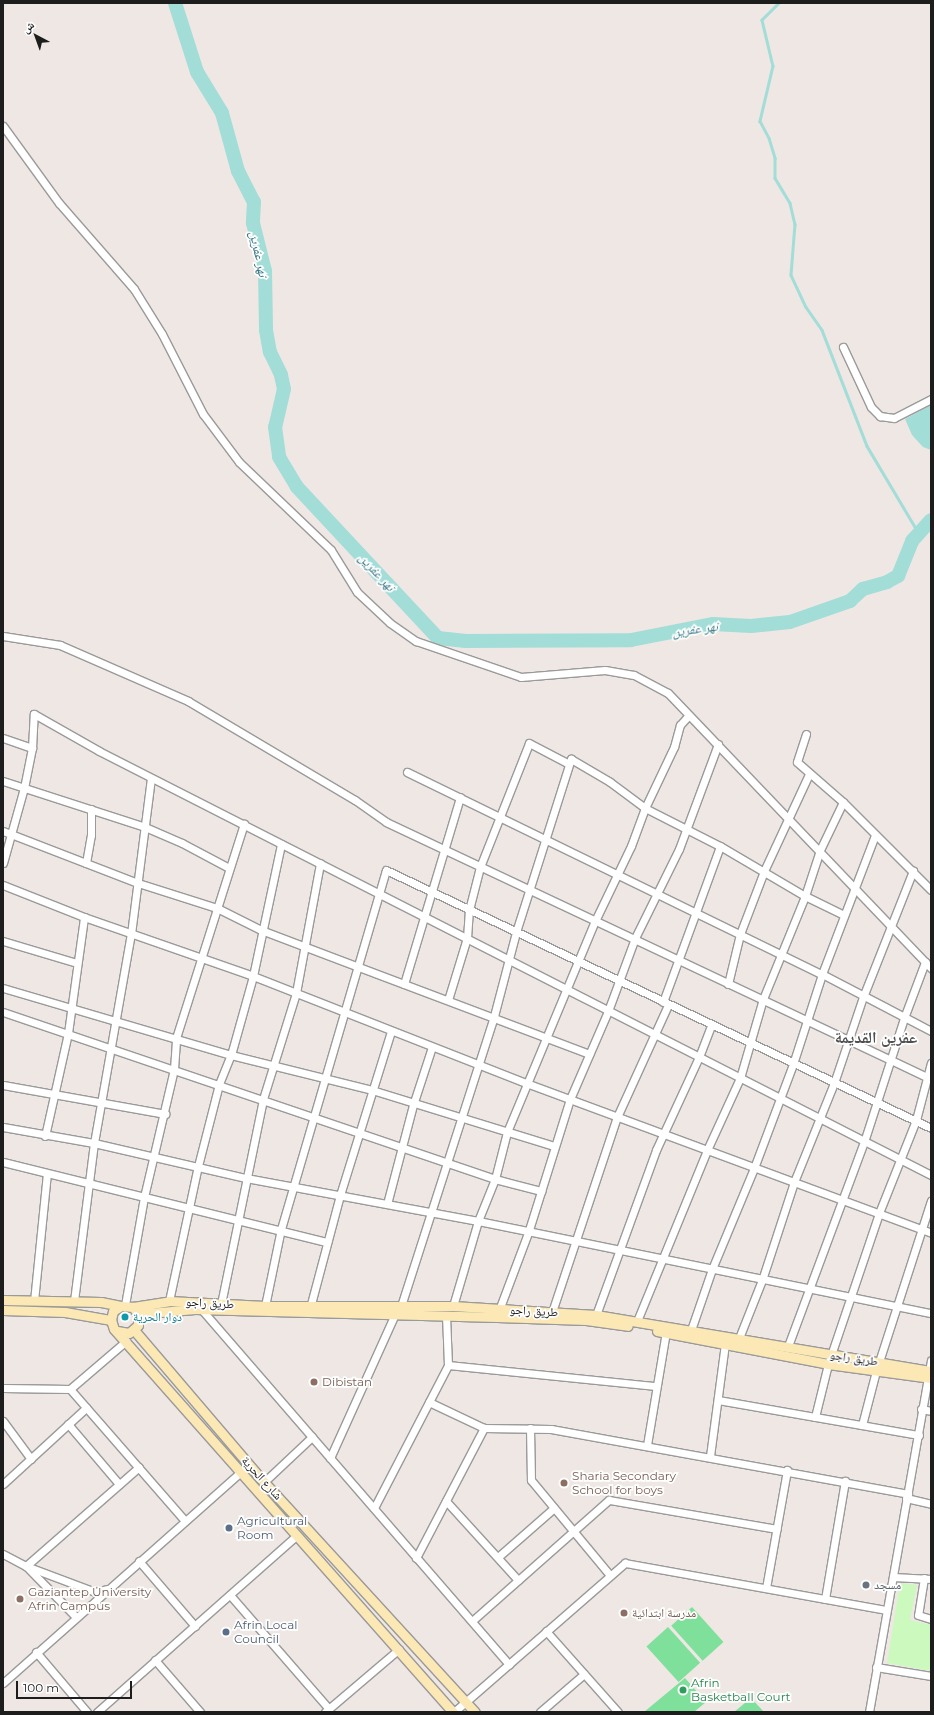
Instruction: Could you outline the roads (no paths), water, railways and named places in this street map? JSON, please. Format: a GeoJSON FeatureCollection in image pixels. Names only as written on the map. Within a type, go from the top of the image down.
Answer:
{"type":"FeatureCollection","features":[{"type":"Feature","properties":{"kind":"main road","name":"طريق راجو"},"geometry":{"type":"LineString","coordinates":[[3,1300],[74,1301],[129,1308],[586,1320],[830,1360],[876,1371],[929,1374]]}},
{"type":"Feature","properties":{"kind":"main road","name":"طريق راجو"},"geometry":{"type":"LineString","coordinates":[[129,1308],[169,1301],[265,1306],[311,1304],[453,1306],[499,1310],[596,1314],[788,1346],[830,1360],[881,1362],[929,1374]]}},
{"type":"Feature","properties":{"kind":"main road"},"geometry":{"type":"LineString","coordinates":[[129,1308],[139,1321],[134,1330],[125,1333],[117,1331],[111,1320],[113,1311],[129,1308]]}},
{"type":"Feature","properties":{"kind":"main road"},"geometry":{"type":"LineString","coordinates":[[3,1310],[65,1312],[111,1320]]}},
{"type":"Feature","properties":{"kind":"main road","name":"شارع الحرية"},"geometry":{"type":"LineString","coordinates":[[134,1330],[264,1482],[475,1712]]}},
{"type":"Feature","properties":{"kind":"main road","name":"شارع الحرية"},"geometry":{"type":"LineString","coordinates":[[117,1331],[454,1712]]}},
{"type":"Feature","properties":{"kind":"main road"},"geometry":{"type":"LineString","coordinates":[[209,1436],[218,1428]]}},
{"type":"Feature","properties":{"kind":"main road"},"geometry":{"type":"LineString","coordinates":[[276,1510],[284,1503]]}},
{"type":"Feature","properties":{"kind":"street"},"geometry":{"type":"LineString","coordinates":[[3,126],[59,203],[134,289],[162,334],[203,414],[239,462],[331,550],[358,592],[390,624],[416,640],[521,677],[605,670],[634,675],[668,693],[855,886],[931,968]]}},
{"type":"Feature","properties":{"kind":"street"},"geometry":{"type":"LineString","coordinates":[[844,347],[872,408],[880,416],[894,418],[931,399]]}},
{"type":"Feature","properties":{"kind":"street"},"geometry":{"type":"LineString","coordinates":[[3,636],[60,645],[188,701],[355,800],[386,822],[480,867],[679,958],[728,984],[764,999],[807,1021],[929,1078]]}},
{"type":"Feature","properties":{"kind":"street"},"geometry":{"type":"LineString","coordinates":[[3,863],[24,788],[32,748],[34,714],[151,778],[244,823],[379,894],[567,988],[608,1011],[931,1175]]}},
{"type":"Feature","properties":{"kind":"street"},"geometry":{"type":"LineString","coordinates":[[453,1306],[478,1221],[495,1179],[507,1132],[526,1083],[548,1037],[595,920],[631,846],[645,808],[674,747],[680,725],[689,715]]}},
{"type":"Feature","properties":{"kind":"street"},"geometry":{"type":"LineString","coordinates":[[806,734],[797,762],[809,774],[844,802],[931,890]]}},
{"type":"Feature","properties":{"kind":"street"},"geometry":{"type":"LineString","coordinates":[[3,738],[32,748]]}},
{"type":"Feature","properties":{"kind":"street"},"geometry":{"type":"LineString","coordinates":[[448,1000],[467,938],[469,910],[480,867],[501,818],[529,743],[569,764]]}},
{"type":"Feature","properties":{"kind":"street"},"geometry":{"type":"LineString","coordinates":[[499,1310],[528,1233],[554,1146],[570,1099],[608,1011],[635,938],[679,849],[718,744]]}},
{"type":"Feature","properties":{"kind":"street"},"geometry":{"type":"LineString","coordinates":[[401,1306],[494,1016],[516,932],[531,890],[571,759],[610,782],[645,808],[720,846],[805,896],[844,915]]}},
{"type":"Feature","properties":{"kind":"street"},"geometry":{"type":"LineString","coordinates":[[407,772],[822,974],[863,997],[931,1031]]}},
{"type":"Feature","properties":{"kind":"street"},"geometry":{"type":"LineString","coordinates":[[728,984],[740,934],[764,871],[809,774]]}},
{"type":"Feature","properties":{"kind":"street"},"geometry":{"type":"LineString","coordinates":[[74,1301],[91,1184],[94,1143],[131,934],[151,778]]}},
{"type":"Feature","properties":{"kind":"street"},"geometry":{"type":"LineString","coordinates":[[3,781],[145,827],[182,842],[229,868]]}},
{"type":"Feature","properties":{"kind":"street"},"geometry":{"type":"LineString","coordinates":[[404,984],[460,798]]}},
{"type":"Feature","properties":{"kind":"street"},"geometry":{"type":"LineString","coordinates":[[637,1321],[707,1150],[740,1078],[764,999],[805,896],[820,850],[844,802]]}},
{"type":"Feature","properties":{"kind":"street"},"geometry":{"type":"LineString","coordinates":[[86,863],[91,835],[92,809]]}},
{"type":"Feature","properties":{"kind":"street"},"geometry":{"type":"LineString","coordinates":[[129,1308],[144,1197],[165,1114],[174,1069],[176,1038],[244,823]]}},
{"type":"Feature","properties":{"kind":"street"},"geometry":{"type":"LineString","coordinates":[[3,831],[138,883],[218,908],[261,930],[494,1016],[589,1054]]}},
{"type":"Feature","properties":{"kind":"street"},"geometry":{"type":"LineString","coordinates":[[691,1330],[712,1269],[754,1168],[780,1099],[822,974],[875,835]]}},
{"type":"Feature","properties":{"kind":"street"},"geometry":{"type":"LineString","coordinates":[[169,1301],[198,1166],[219,1084],[231,1055],[253,976],[261,930],[282,844]]}},
{"type":"Feature","properties":{"kind":"street"},"geometry":{"type":"LineString","coordinates":[[552,1312],[618,1117],[656,1035],[679,958],[720,846]]}},
{"type":"Feature","properties":{"kind":"street"},"geometry":{"type":"LineString","coordinates":[[221,1304],[263,1099],[272,1066],[296,993],[320,863]]}},
{"type":"Feature","properties":{"kind":"street"},"geometry":{"type":"LineString","coordinates":[[265,1306],[281,1229],[386,870],[711,1025],[751,1042],[793,1064],[931,1128]]}},
{"type":"Feature","properties":{"kind":"street"},"geometry":{"type":"LineString","coordinates":[[739,1338],[762,1280],[794,1182],[834,1083],[863,997],[913,871]]}},
{"type":"Feature","properties":{"kind":"street"},"geometry":{"type":"LineString","coordinates":[[3,885],[84,917],[253,976],[526,1083],[931,1233]]}},
{"type":"Feature","properties":{"kind":"street"},"geometry":{"type":"LineString","coordinates":[[45,1136],[68,1033],[76,964],[84,917]]}},
{"type":"Feature","properties":{"kind":"street"},"geometry":{"type":"LineString","coordinates":[[3,941],[76,964]]}},
{"type":"Feature","properties":{"kind":"street"},"geometry":{"type":"LineString","coordinates":[[788,1346],[808,1287],[878,1104],[890,1060],[925,962]]}},
{"type":"Feature","properties":{"kind":"street"},"geometry":{"type":"LineString","coordinates":[[3,988],[70,1010],[176,1038],[231,1055],[272,1066],[326,1077],[372,1090],[413,1105],[554,1146]]}},
{"type":"Feature","properties":{"kind":"street"},"geometry":{"type":"LineString","coordinates":[[3,1012],[112,1047],[495,1179],[541,1191]]}},
{"type":"Feature","properties":{"kind":"street"},"geometry":{"type":"LineString","coordinates":[[596,1314],[656,1150],[665,1134],[700,1057],[711,1025]]}},
{"type":"Feature","properties":{"kind":"street"},"geometry":{"type":"LineString","coordinates":[[311,1304],[340,1195],[391,1031]]}},
{"type":"Feature","properties":{"kind":"street"},"geometry":{"type":"LineString","coordinates":[[387,1204],[401,1146],[432,1047]]}},
{"type":"Feature","properties":{"kind":"street"},"geometry":{"type":"LineString","coordinates":[[815,1417],[830,1360],[879,1213],[916,1120],[929,1078],[931,1063]]}},
{"type":"Feature","properties":{"kind":"street"},"geometry":{"type":"LineString","coordinates":[[3,1084],[54,1096],[165,1114]]}},
{"type":"Feature","properties":{"kind":"street"},"geometry":{"type":"LineString","coordinates":[[3,1127],[45,1136],[94,1143],[246,1178],[478,1221],[528,1233],[619,1250],[762,1280],[808,1287],[851,1298],[899,1305],[931,1314]]}},
{"type":"Feature","properties":{"kind":"street"},"geometry":{"type":"LineString","coordinates":[[3,1162],[237,1220],[281,1229],[327,1242]]}},
{"type":"Feature","properties":{"kind":"street"},"geometry":{"type":"LineString","coordinates":[[34,1301],[47,1174]]}},
{"type":"Feature","properties":{"kind":"street"},"geometry":{"type":"LineString","coordinates":[[862,1425],[876,1371],[881,1362],[931,1201]]}},
{"type":"Feature","properties":{"kind":"street"},"geometry":{"type":"LineString","coordinates":[[202,1310],[509,1664]]}},
{"type":"Feature","properties":{"kind":"street"},"geometry":{"type":"LineString","coordinates":[[330,1458],[395,1314]]}},
{"type":"Feature","properties":{"kind":"street"},"geometry":{"type":"LineString","coordinates":[[374,1508],[448,1365],[446,1316]]}},
{"type":"Feature","properties":{"kind":"street"},"geometry":{"type":"LineString","coordinates":[[648,1445],[656,1386],[666,1332]]}},
{"type":"Feature","properties":{"kind":"street"},"geometry":{"type":"LineString","coordinates":[[3,1388],[70,1389],[126,1341]]}},
{"type":"Feature","properties":{"kind":"street"},"geometry":{"type":"LineString","coordinates":[[710,1456],[725,1343]]}},
{"type":"Feature","properties":{"kind":"street"},"geometry":{"type":"LineString","coordinates":[[869,1712],[885,1610],[893,1577],[919,1435],[921,1409],[931,1360]]}},
{"type":"Feature","properties":{"kind":"street"},"geometry":{"type":"LineString","coordinates":[[448,1365],[656,1386]]}},
{"type":"Feature","properties":{"kind":"street"},"geometry":{"type":"LineString","coordinates":[[70,1389],[185,1521]]}},
{"type":"Feature","properties":{"kind":"street"},"geometry":{"type":"LineString","coordinates":[[718,1400],[919,1435]]}},
{"type":"Feature","properties":{"kind":"street"},"geometry":{"type":"LineString","coordinates":[[429,1402],[484,1428],[551,1429],[648,1445],[845,1481],[907,1496],[931,1504]]}},
{"type":"Feature","properties":{"kind":"street"},"geometry":{"type":"LineString","coordinates":[[3,1484],[86,1408]]}},
{"type":"Feature","properties":{"kind":"street"},"geometry":{"type":"LineString","coordinates":[[921,1409],[931,1411]]}},
{"type":"Feature","properties":{"kind":"street"},"geometry":{"type":"LineString","coordinates":[[3,1421],[30,1459]]}},
{"type":"Feature","properties":{"kind":"street"},"geometry":{"type":"LineString","coordinates":[[68,1424],[119,1484]]}},
{"type":"Feature","properties":{"kind":"street"},"geometry":{"type":"LineString","coordinates":[[416,1558],[484,1428]]}},
{"type":"Feature","properties":{"kind":"street"},"geometry":{"type":"LineString","coordinates":[[530,1428],[531,1480],[610,1575]]}},
{"type":"Feature","properties":{"kind":"street"},"geometry":{"type":"LineString","coordinates":[[264,1482],[312,1437]]}},
{"type":"Feature","properties":{"kind":"street"},"geometry":{"type":"LineString","coordinates":[[26,1566],[138,1467]]}},
{"type":"Feature","properties":{"kind":"street"},"geometry":{"type":"LineString","coordinates":[[766,1588],[787,1470]]}},
{"type":"Feature","properties":{"kind":"street"},"geometry":{"type":"LineString","coordinates":[[3,1683],[107,1589],[241,1472]]}},
{"type":"Feature","properties":{"kind":"street"},"geometry":{"type":"LineString","coordinates":[[825,1598],[845,1481]]}},
{"type":"Feature","properties":{"kind":"street"},"geometry":{"type":"LineString","coordinates":[[472,1621],[609,1500],[777,1529]]}},
{"type":"Feature","properties":{"kind":"street"},"geometry":{"type":"LineString","coordinates":[[446,1501],[518,1580]]}},
{"type":"Feature","properties":{"kind":"street"},"geometry":{"type":"LineString","coordinates":[[498,1558],[554,1508]]}},
{"type":"Feature","properties":{"kind":"street"},"geometry":{"type":"LineString","coordinates":[[97,1712],[297,1535]]}},
{"type":"Feature","properties":{"kind":"street"},"geometry":{"type":"LineString","coordinates":[[3,1554],[26,1566],[95,1592],[107,1589]]}},
{"type":"Feature","properties":{"kind":"street"},"geometry":{"type":"LineString","coordinates":[[139,1561],[194,1626]]}},
{"type":"Feature","properties":{"kind":"street"},"geometry":{"type":"LineString","coordinates":[[454,1712],[624,1563],[885,1610]]}},
{"type":"Feature","properties":{"kind":"street"},"geometry":{"type":"LineString","coordinates":[[26,1566],[76,1617]]}},
{"type":"Feature","properties":{"kind":"street"},"geometry":{"type":"LineString","coordinates":[[893,1577],[927,1579],[918,1615],[931,1619]]}},
{"type":"Feature","properties":{"kind":"street"},"geometry":{"type":"LineString","coordinates":[[230,1594],[327,1710],[399,1649]]}},
{"type":"Feature","properties":{"kind":"street"},"geometry":{"type":"LineString","coordinates":[[546,1631],[618,1712]]}},
{"type":"Feature","properties":{"kind":"street"},"geometry":{"type":"LineString","coordinates":[[36,1652],[87,1712]]}},
{"type":"Feature","properties":{"kind":"street"},"geometry":{"type":"LineString","coordinates":[[155,1660],[200,1712]]}},
{"type":"Feature","properties":{"kind":"street"},"geometry":{"type":"LineString","coordinates":[[876,1667],[931,1676]]}},
{"type":"Feature","properties":{"kind":"street"},"geometry":{"type":"LineString","coordinates":[[540,1712],[584,1674]]}},
{"type":"Feature","properties":{"kind":"water"},"geometry":{"type":"Polygon","coordinates":[[[931,405],[931,450],[923,447],[912,435],[905,419],[931,405]]]}},
{"type":"Feature","properties":{"kind":"waterway","name":"نهر عفرين"},"geometry":{"type":"LineString","coordinates":[[175,3],[197,72],[222,113],[238,171],[254,202],[253,223],[265,271],[266,330],[270,352],[281,375],[284,389],[275,427],[279,457],[297,487],[438,638],[466,641],[631,640],[713,624],[751,626],[790,622],[850,601],[863,589],[887,582],[898,576],[912,541],[931,520]]}},
{"type":"Feature","properties":{"kind":"waterway"},"geometry":{"type":"LineString","coordinates":[[779,3],[762,20],[773,66],[760,121],[769,138],[775,158],[775,178],[790,203],[795,224],[791,275],[806,307],[822,330],[867,446],[918,532]]}},
{"type":"Feature","properties":{"kind":"place","name":"دوار الحرية"},"geometry":{"type":"Point","coordinates":[125,1317]}},
{"type":"Feature","properties":{"kind":"place","name":"Dibistan"},"geometry":{"type":"Point","coordinates":[314,1382]}},
{"type":"Feature","properties":{"kind":"place","name":"Sharia Secondary School for boys"},"geometry":{"type":"Point","coordinates":[564,1483]}},
{"type":"Feature","properties":{"kind":"place","name":"Agricultural Room"},"geometry":{"type":"Point","coordinates":[229,1528]}},
{"type":"Feature","properties":{"kind":"place","name":"مسجد"},"geometry":{"type":"Point","coordinates":[866,1585]}},
{"type":"Feature","properties":{"kind":"place","name":"Gaziantep University Afrin Campus"},"geometry":{"type":"Point","coordinates":[20,1599]}},
{"type":"Feature","properties":{"kind":"place","name":"مدرسة ابتدائية"},"geometry":{"type":"Point","coordinates":[624,1613]}},
{"type":"Feature","properties":{"kind":"place","name":"Afrin Local Council"},"geometry":{"type":"Point","coordinates":[226,1632]}},
{"type":"Feature","properties":{"kind":"place","name":"Afrin Basketball Court"},"geometry":{"type":"Point","coordinates":[683,1690]}},
{"type":"Feature","properties":{"kind":"district","name":"عفرين القديمة"},"geometry":{"type":"Point","coordinates":[876,1038]}}]}
